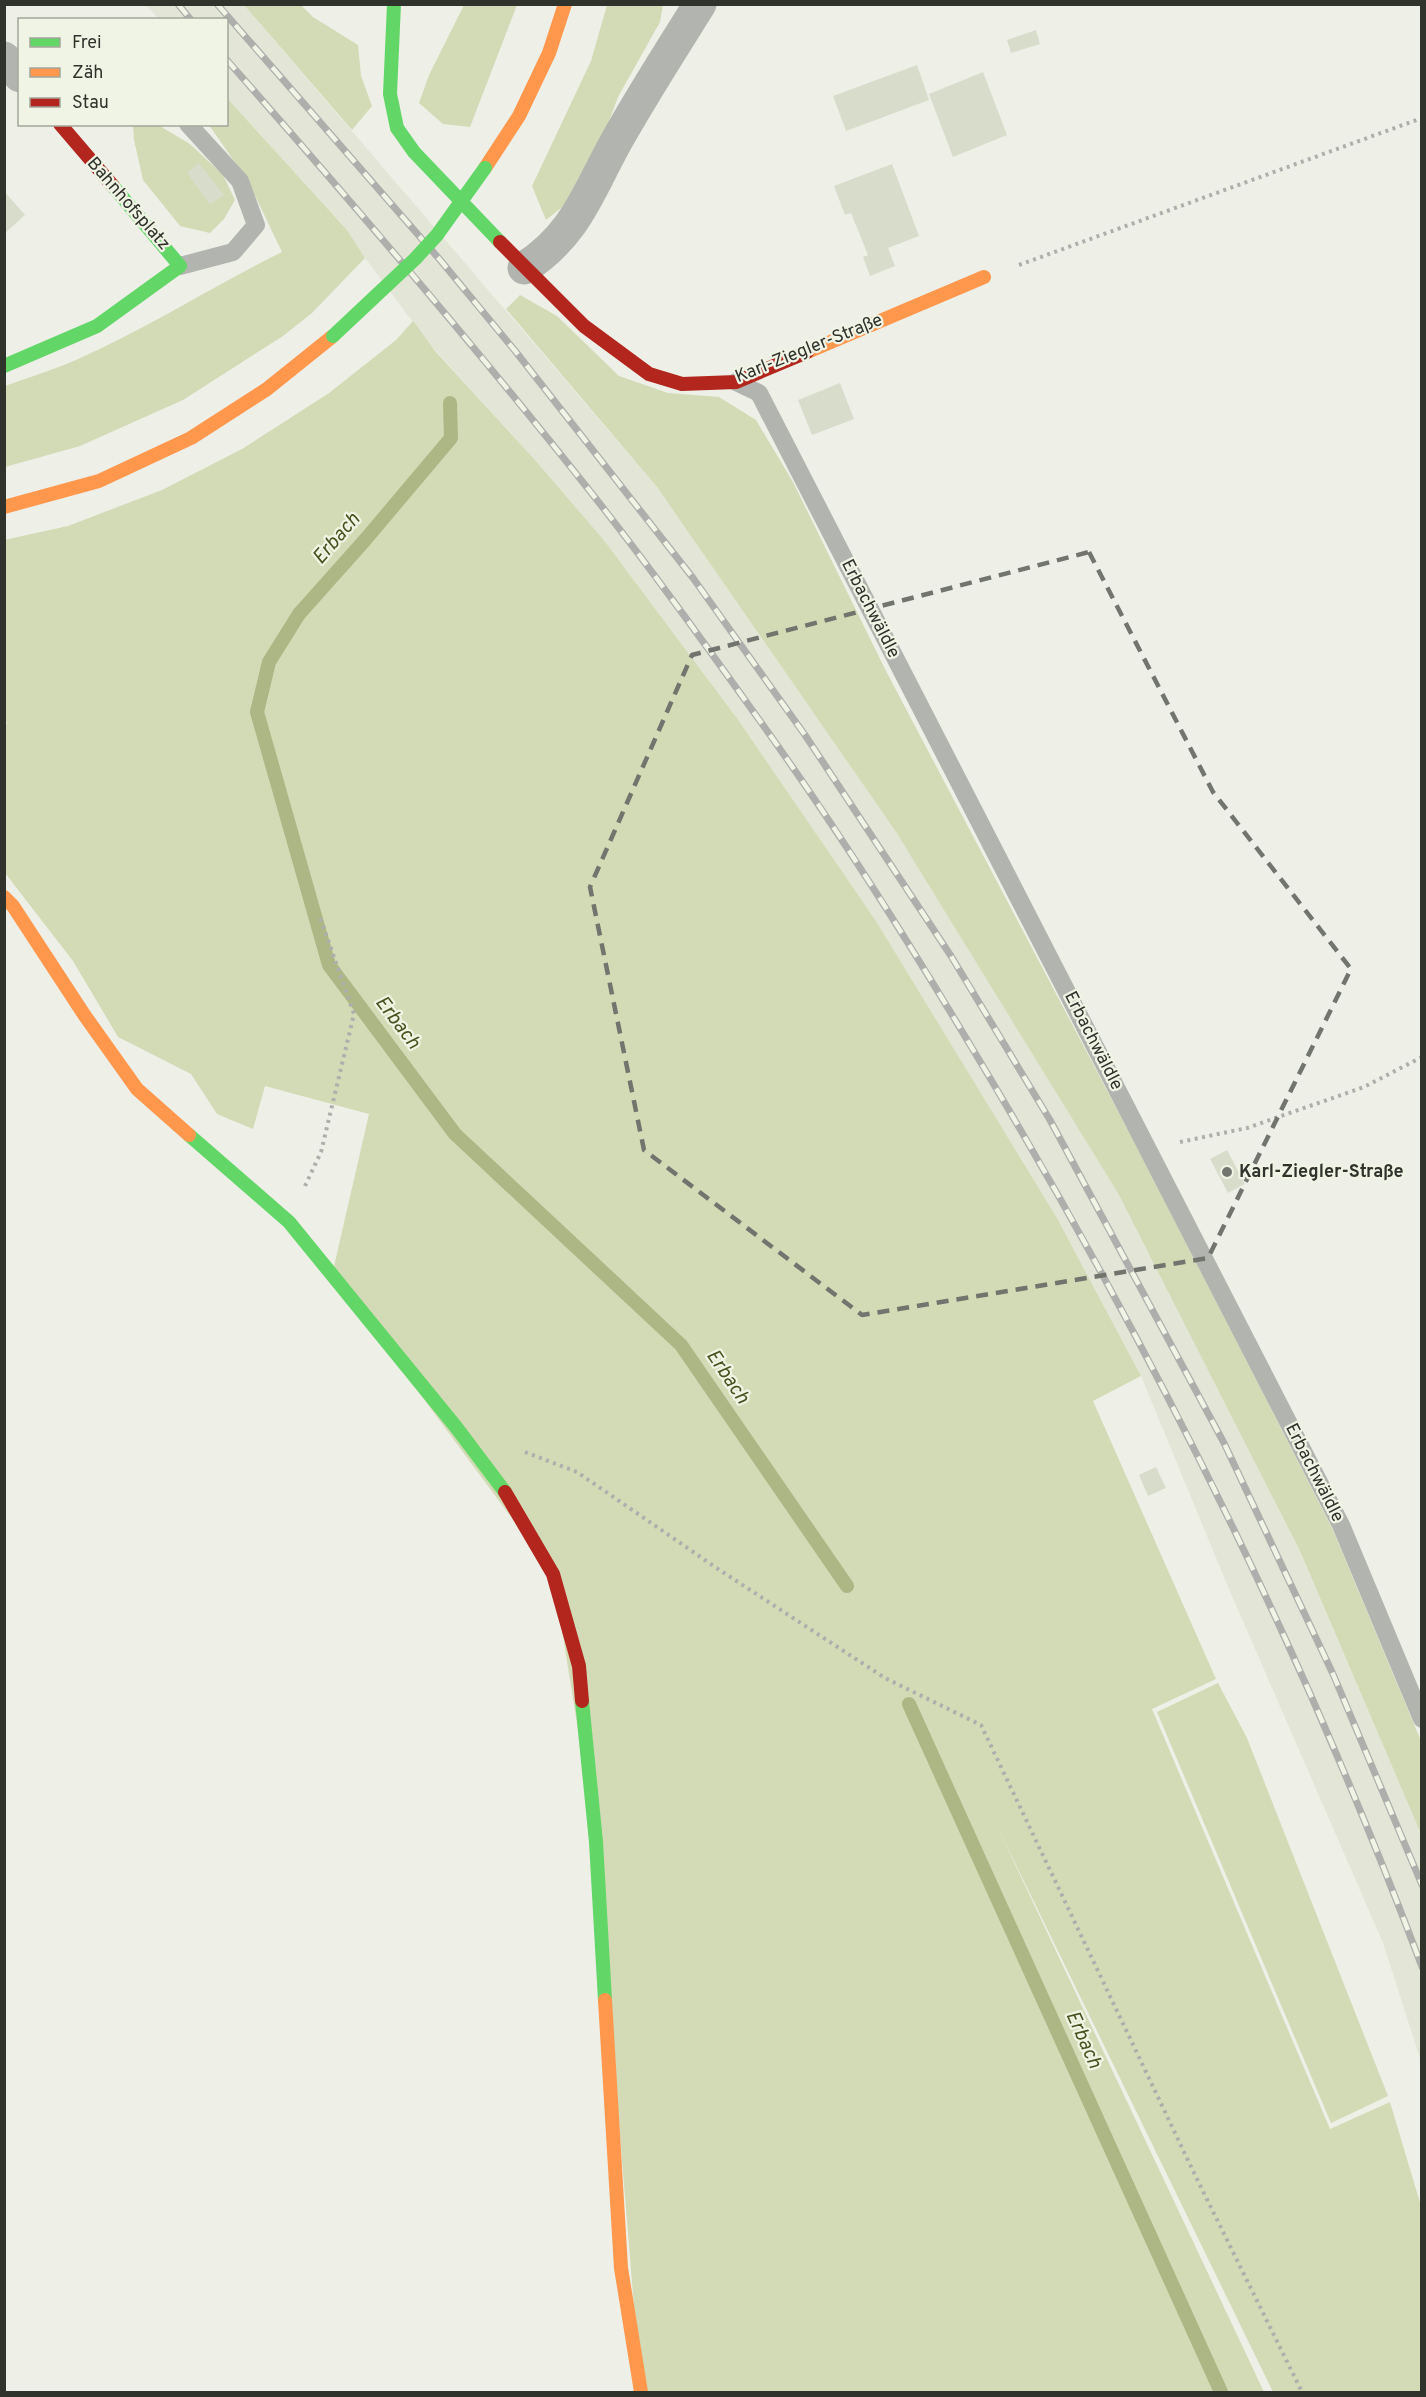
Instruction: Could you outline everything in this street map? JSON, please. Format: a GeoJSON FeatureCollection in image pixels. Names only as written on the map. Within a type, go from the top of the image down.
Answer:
{"type":"FeatureCollection","features":[{"type":"Feature","properties":{"kind":"street","name":"Karl-Ziegler-Straße"},"geometry":{"type":"LineString","coordinates":[[394,4],[390,94],[397,128],[421,160],[584,327],[649,374],[682,384],[736,382],[984,277]]}},
{"type":"Feature","properties":{"kind":"street"},"geometry":{"type":"LineString","coordinates":[[4,507],[99,481],[190,438],[267,389],[333,336],[415,260],[437,235],[485,168],[519,116],[549,53],[566,4]]}},
{"type":"Feature","properties":{"kind":"street"},"geometry":{"type":"LineString","coordinates":[[524,268],[542,256],[575,220],[620,134],[700,4]]}},
{"type":"Feature","properties":{"kind":"street"},"geometry":{"type":"LineString","coordinates":[[4,58],[18,74]]}},
{"type":"Feature","properties":{"kind":"street","name":"Bahnhofsplatz"},"geometry":{"type":"LineString","coordinates":[[4,366],[97,326],[180,266],[62,126]]}},
{"type":"Feature","properties":{"kind":"street"},"geometry":{"type":"LineString","coordinates":[[4,897],[13,906],[85,1016],[137,1089],[289,1222],[456,1427],[507,1495],[553,1575],[579,1666],[596,1842],[621,2268],[641,2392]]}},
{"type":"Feature","properties":{"kind":"lane"},"geometry":{"type":"LineString","coordinates":[[180,266],[233,252],[256,225],[240,181],[190,126]]}},
{"type":"Feature","properties":{"kind":"lane","name":"Erbachwäldle"},"geometry":{"type":"LineString","coordinates":[[736,382],[759,393],[1149,1149],[1341,1525],[1422,1719]]}},
{"type":"Feature","properties":{"kind":"path"},"geometry":{"type":"LineString","coordinates":[[984,277],[1422,118]]}},
{"type":"Feature","properties":{"kind":"path"},"geometry":{"type":"LineString","coordinates":[[289,1222],[321,1152],[354,1014],[320,917]]}},
{"type":"Feature","properties":{"kind":"path"},"geometry":{"type":"LineString","coordinates":[[1149,1149],[1247,1128],[1364,1087],[1422,1056]]}},
{"type":"Feature","properties":{"kind":"path"},"geometry":{"type":"LineString","coordinates":[[577,1472],[715,1567],[885,1678],[981,1725],[1195,2175],[1302,2392]]}},
{"type":"Feature","properties":{"kind":"highlighted area"},"geometry":{"type":"Polygon","coordinates":[[[1089,552],[1213,792],[1351,969],[1208,1258],[862,1315],[644,1150],[590,887],[692,655],[1089,552]]]}},
{"type":"Feature","properties":{"kind":"shaded area"},"geometry":{"type":"Polygon","coordinates":[[[146,5],[244,5],[657,487],[896,832],[1119,1193],[1300,1551],[1421,1834],[1421,2062],[1383,1943],[1228,1587],[1141,1376],[1057,1218],[876,921],[739,721],[603,539],[427,341],[347,230],[228,99],[228,18],[158,18],[146,5]]]}},
{"type":"Feature","properties":{"kind":"green space"},"geometry":{"type":"Polygon","coordinates":[[[244,5],[301,5],[313,17],[358,45],[361,76],[372,106],[352,130],[244,5]]]}},
{"type":"Feature","properties":{"kind":"green space"},"geometry":{"type":"Polygon","coordinates":[[[464,5],[517,5],[470,127],[443,124],[419,103],[429,75],[464,5]]]}},
{"type":"Feature","properties":{"kind":"green space"},"geometry":{"type":"Polygon","coordinates":[[[607,5],[663,5],[660,22],[618,97],[593,164],[571,200],[546,220],[532,186],[591,61],[607,5]]]}},
{"type":"Feature","properties":{"kind":"green space"},"geometry":{"type":"Polygon","coordinates":[[[228,99],[347,230],[365,258],[312,313],[283,336],[183,400],[80,446],[5,467],[5,386],[60,367],[104,347],[282,252],[248,181],[210,126],[228,126],[228,99]]]}},
{"type":"Feature","properties":{"kind":"green space"},"geometry":{"type":"Polygon","coordinates":[[[133,126],[160,126],[190,144],[223,175],[235,200],[224,219],[210,233],[180,226],[143,180],[133,126]]]}},
{"type":"Feature","properties":{"kind":"green space"},"geometry":{"type":"Polygon","coordinates":[[[520,295],[557,316],[619,376],[668,393],[719,397],[756,420],[793,482],[886,671],[1140,1153],[1333,1530],[1421,1741],[1421,1834],[1300,1551],[1118,1193],[896,832],[657,487],[506,309],[520,295]]]}},
{"type":"Feature","properties":{"kind":"green space"},"geometry":{"type":"Polygon","coordinates":[[[413,321],[436,352],[535,460],[603,539],[739,721],[876,921],[1057,1218],[1141,1376],[1093,1401],[1216,1679],[1152,1709],[1330,2129],[1390,2102],[1421,2206],[1421,2392],[1273,2392],[998,1828],[1264,2392],[641,2392],[596,1842],[553,1574],[332,1275],[369,1114],[265,1086],[253,1129],[217,1114],[191,1074],[118,1037],[73,961],[5,873],[4,727],[7,723],[4,718],[4,540],[68,526],[162,490],[242,449],[329,393],[396,340],[413,321]]]}},
{"type":"Feature","properties":{"kind":"green space"},"geometry":{"type":"Polygon","coordinates":[[[1218,1683],[1247,1738],[1388,2096],[1331,2123],[1157,1712],[1218,1683]]]}},
{"type":"Feature","properties":{"kind":"building"},"geometry":{"type":"Polygon","coordinates":[[[1036,30],[1040,44],[1011,53],[1007,40],[1036,30]]]}},
{"type":"Feature","properties":{"kind":"building"},"geometry":{"type":"Polygon","coordinates":[[[917,65],[929,100],[846,131],[833,96],[917,65]]]}},
{"type":"Feature","properties":{"kind":"building"},"geometry":{"type":"Polygon","coordinates":[[[983,72],[1007,135],[953,157],[929,94],[983,72]]]}},
{"type":"Feature","properties":{"kind":"building"},"geometry":{"type":"Polygon","coordinates":[[[199,163],[224,195],[210,205],[187,173],[199,163]]]}},
{"type":"Feature","properties":{"kind":"building"},"geometry":{"type":"Polygon","coordinates":[[[892,164],[919,236],[888,248],[895,266],[870,276],[863,257],[868,255],[851,213],[845,215],[834,186],[892,164]]]}},
{"type":"Feature","properties":{"kind":"building"},"geometry":{"type":"Polygon","coordinates":[[[4,191],[25,215],[4,234],[4,191]]]}},
{"type":"Feature","properties":{"kind":"building"},"geometry":{"type":"Polygon","coordinates":[[[840,383],[854,419],[812,435],[798,400],[840,383]]]}},
{"type":"Feature","properties":{"kind":"building","name":"Karl-Ziegler-Straße"},"geometry":{"type":"Polygon","coordinates":[[[1227,1150],[1245,1184],[1228,1193],[1210,1159],[1227,1150]]]}},
{"type":"Feature","properties":{"kind":"building"},"geometry":{"type":"Polygon","coordinates":[[[1156,1467],[1166,1488],[1148,1496],[1139,1475],[1156,1467]]]}},
{"type":"Feature","properties":{"kind":"waterway","name":"Erbach"},"geometry":{"type":"LineString","coordinates":[[450,403],[451,438],[299,614],[269,662],[257,712],[329,965],[455,1134],[681,1345],[847,1586]]}},
{"type":"Feature","properties":{"kind":"waterway","name":"Erbach"},"geometry":{"type":"LineString","coordinates":[[909,1704],[1221,2392]]}},
{"type":"Feature","properties":{"kind":"railway"},"geometry":{"type":"LineString","coordinates":[[178,4],[189,18]]}},
{"type":"Feature","properties":{"kind":"railway"},"geometry":{"type":"LineString","coordinates":[[217,4],[441,261],[516,352],[693,578],[805,735],[951,956],[1050,1120],[1224,1443],[1333,1674],[1422,1885]]}},
{"type":"Feature","properties":{"kind":"railway"},"geometry":{"type":"LineString","coordinates":[[228,61],[458,329],[614,522],[784,755],[894,921],[1037,1158],[1100,1270],[1218,1497],[1326,1729],[1422,1967]]}},
{"type":"Feature","properties":{"kind":"traffic: fast"},"geometry":{"type":"LineString","coordinates":[[394,4],[390,94],[397,128],[414,152],[500,242]]}},
{"type":"Feature","properties":{"kind":"traffic: fast"},"geometry":{"type":"LineString","coordinates":[[333,336],[415,259],[437,235],[485,168]]}},
{"type":"Feature","properties":{"kind":"traffic: fast"},"geometry":{"type":"LineString","coordinates":[[4,366],[97,326],[180,266],[113,186]]}},
{"type":"Feature","properties":{"kind":"traffic: fast"},"geometry":{"type":"LineString","coordinates":[[189,1135],[289,1222],[456,1427],[505,1492]]}},
{"type":"Feature","properties":{"kind":"traffic: fast"},"geometry":{"type":"LineString","coordinates":[[582,1701],[596,1842],[605,2000]]}},
{"type":"Feature","properties":{"kind":"traffic: slow"},"geometry":{"type":"LineString","coordinates":[[485,168],[519,116],[549,53],[565,4]]}},
{"type":"Feature","properties":{"kind":"traffic: slow"},"geometry":{"type":"LineString","coordinates":[[807,352],[984,277]]}},
{"type":"Feature","properties":{"kind":"traffic: slow"},"geometry":{"type":"LineString","coordinates":[[4,507],[99,481],[191,438],[267,389],[333,336]]}},
{"type":"Feature","properties":{"kind":"traffic: slow"},"geometry":{"type":"LineString","coordinates":[[4,897],[13,906],[85,1016],[137,1089],[189,1135]]}},
{"type":"Feature","properties":{"kind":"traffic: slow"},"geometry":{"type":"LineString","coordinates":[[605,2000],[621,2268],[641,2392]]}},
{"type":"Feature","properties":{"kind":"traffic: jam"},"geometry":{"type":"LineString","coordinates":[[62,126],[113,186]]}},
{"type":"Feature","properties":{"kind":"traffic: jam"},"geometry":{"type":"LineString","coordinates":[[500,242],[584,326],[649,374],[682,384],[736,382],[807,352]]}},
{"type":"Feature","properties":{"kind":"traffic: jam"},"geometry":{"type":"LineString","coordinates":[[505,1492],[553,1574],[579,1666],[582,1701]]}},
{"type":"Feature","properties":{"kind":"place","name":"Karl-Ziegler-Straße"},"geometry":{"type":"Point","coordinates":[1227,1172]}}]}
